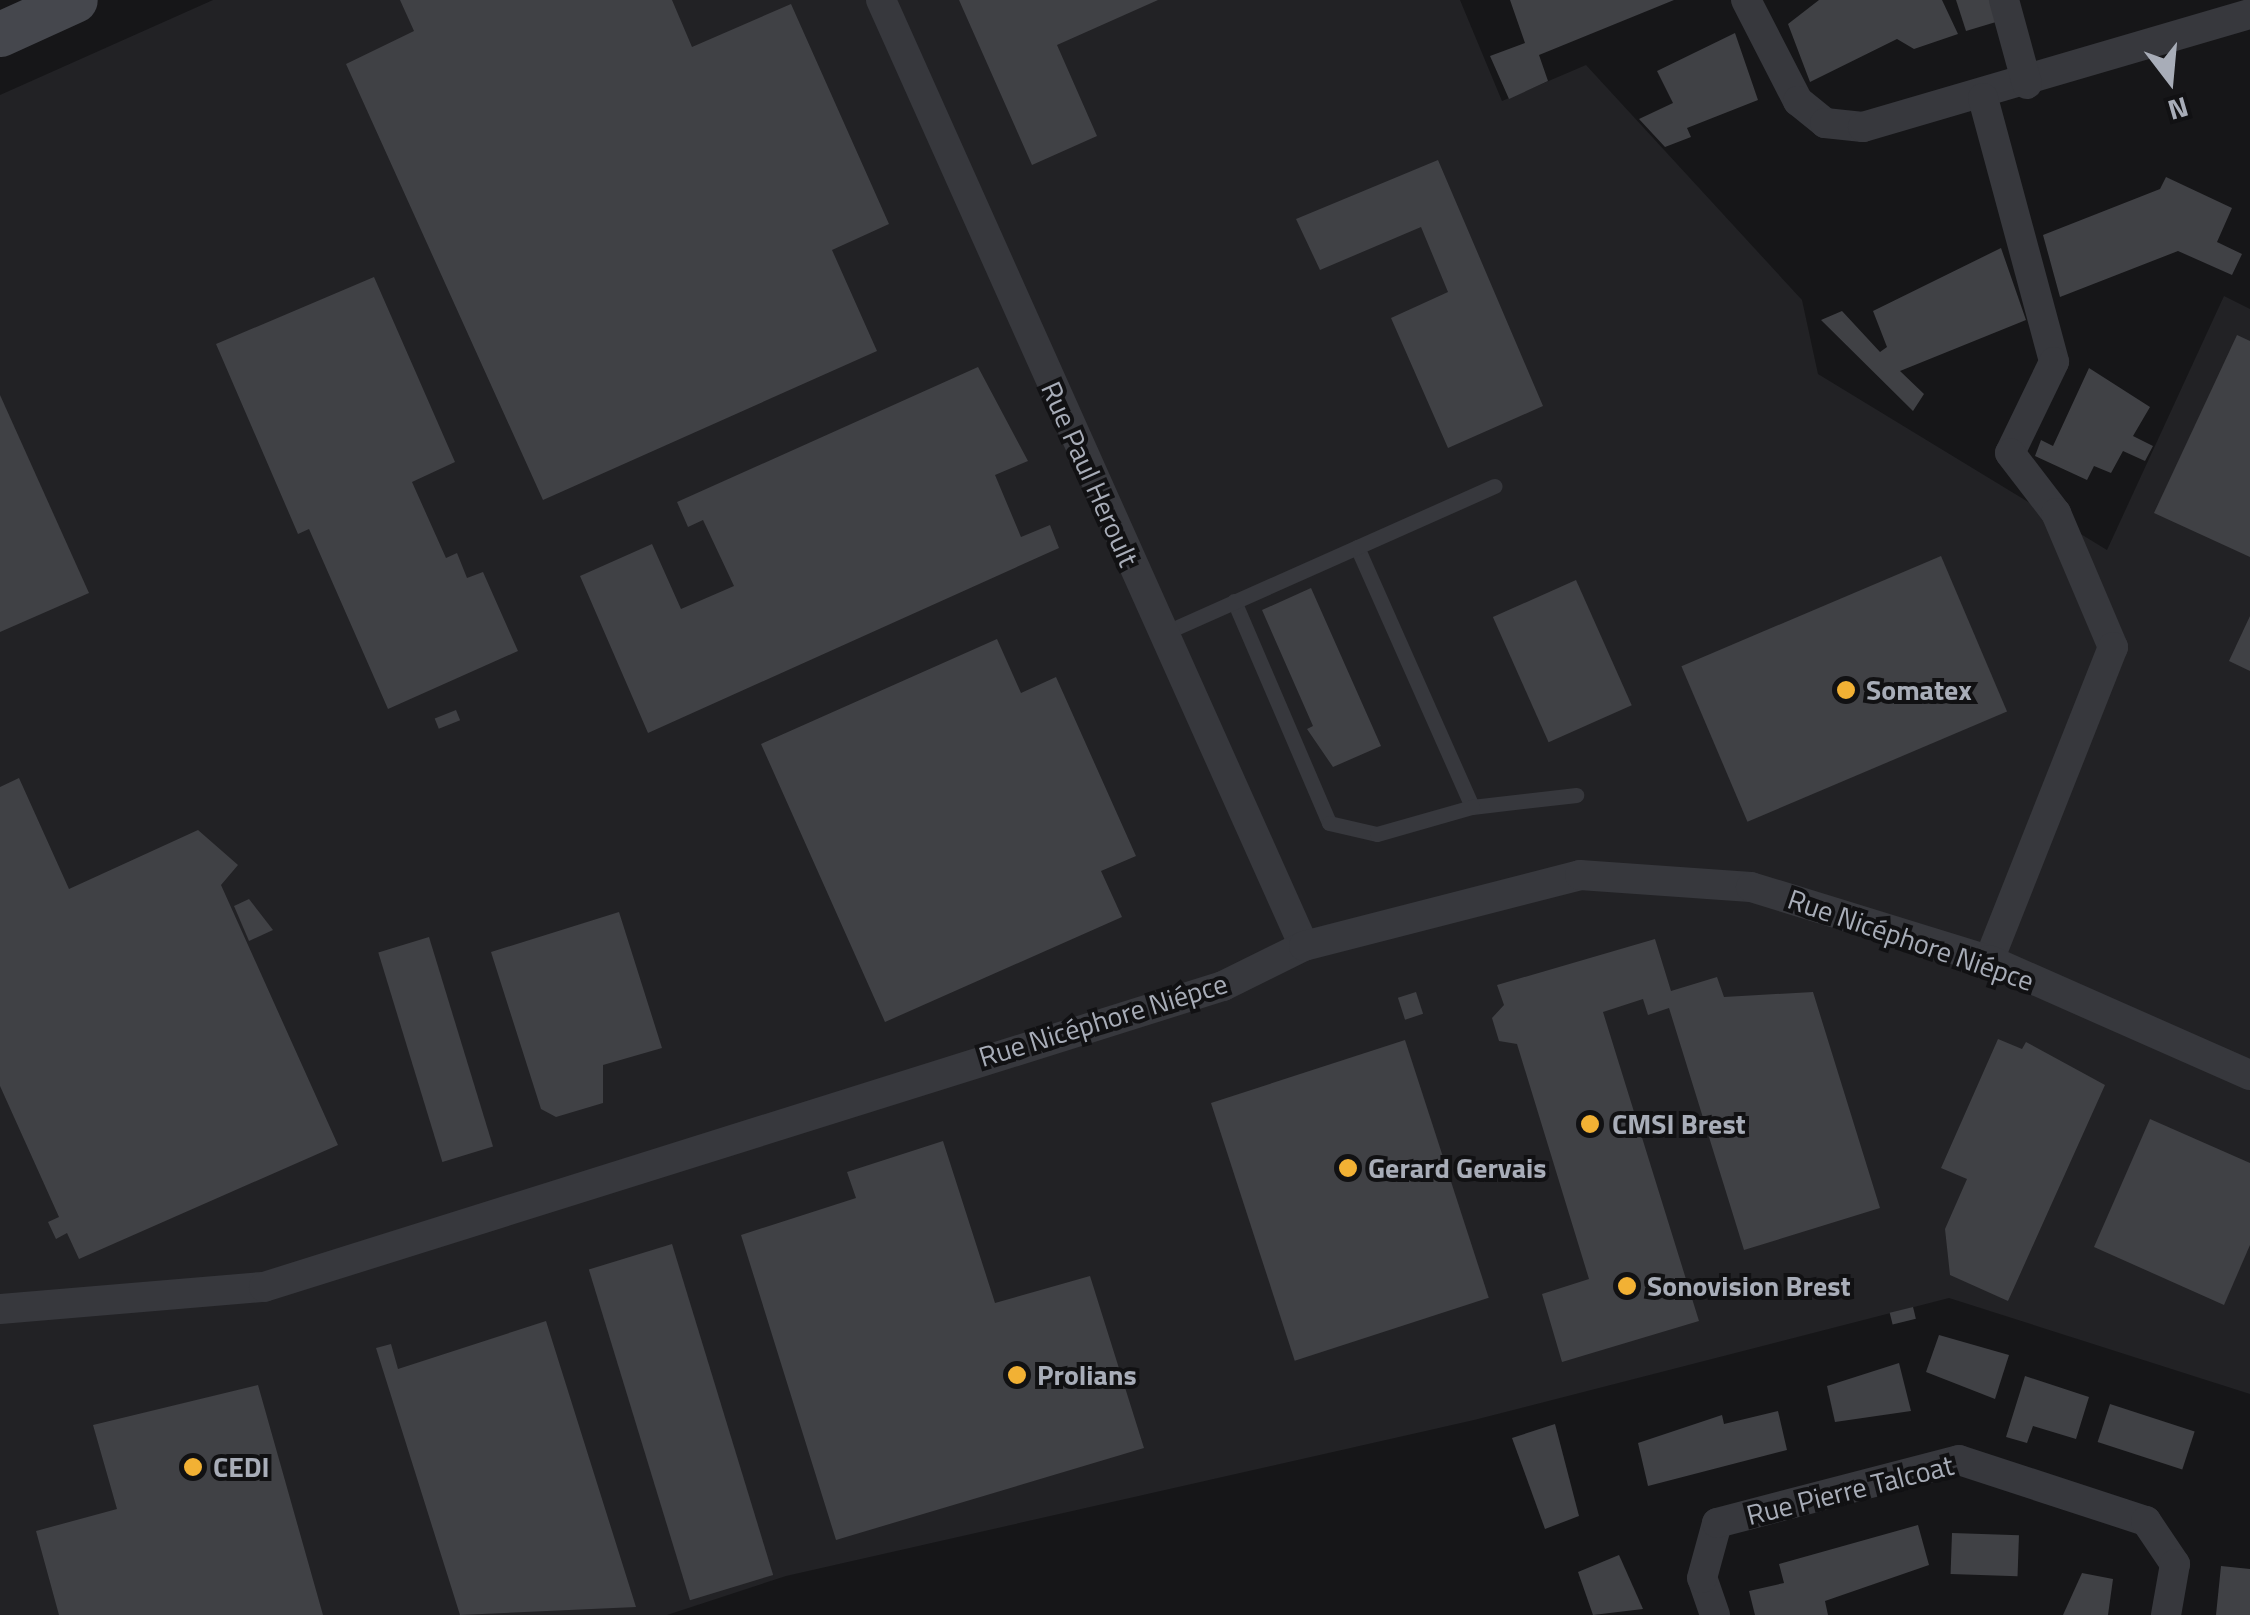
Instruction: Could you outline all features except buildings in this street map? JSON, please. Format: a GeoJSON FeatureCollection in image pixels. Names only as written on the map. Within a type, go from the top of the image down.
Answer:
{"type":"FeatureCollection","features":[{"type":"Feature","properties":{"kind":"main road"},"geometry":{"type":"LineString","coordinates":[[0,34],[75,0]]}},
{"type":"Feature","properties":{"kind":"street","name":"Rue Paul Heroult"},"geometry":{"type":"LineString","coordinates":[[880,0],[1304,946]]}},
{"type":"Feature","properties":{"kind":"street"},"geometry":{"type":"LineString","coordinates":[[1746,0],[1798,101],[1824,123],[1863,126],[1983,98],[2250,14]]}},
{"type":"Feature","properties":{"kind":"street"},"geometry":{"type":"LineString","coordinates":[[2004,0],[2027,84]]}},
{"type":"Feature","properties":{"kind":"street"},"geometry":{"type":"LineString","coordinates":[[1983,98],[2054,362],[2010,453],[2056,513],[2113,647],[1989,960]]}},
{"type":"Feature","properties":{"kind":"street","name":"Rue Nicéphore Niépce"},"geometry":{"type":"LineString","coordinates":[[0,1309],[264,1287],[1223,986],[1304,946],[1580,875],[1751,886],[1989,960],[2250,1075]]}},
{"type":"Feature","properties":{"kind":"street","name":"Rue Pierre Talcoat"},"geometry":{"type":"LineString","coordinates":[[1715,1615],[1702,1578],[1717,1523],[1959,1460],[2146,1520],[2175,1564],[2166,1615]]}},
{"type":"Feature","properties":{"kind":"lane"},"geometry":{"type":"LineString","coordinates":[[1162,634],[1495,486]]}},
{"type":"Feature","properties":{"kind":"lane"},"geometry":{"type":"LineString","coordinates":[[1356,547],[1472,807]]}},
{"type":"Feature","properties":{"kind":"lane"},"geometry":{"type":"LineString","coordinates":[[1234,601],[1329,823],[1377,834],[1472,807],[1576,796]]}},
{"type":"Feature","properties":{"kind":"shaded area"},"geometry":{"type":"Polygon","coordinates":[[[213,0],[1460,0],[1502,101],[1586,65],[1802,300],[1818,374],[2107,550],[2224,296],[2250,309],[2250,1394],[1949,1298],[1474,1420],[786,1576],[667,1615],[0,1615],[0,95],[213,0]]]}},
{"type":"Feature","properties":{"kind":"place","name":"Somatex"},"geometry":{"type":"Point","coordinates":[1846,690]}},
{"type":"Feature","properties":{"kind":"place","name":"CMSI Brest"},"geometry":{"type":"Point","coordinates":[1590,1124]}},
{"type":"Feature","properties":{"kind":"place","name":"Gerard Gervais"},"geometry":{"type":"Point","coordinates":[1348,1168]}},
{"type":"Feature","properties":{"kind":"place","name":"Sonovision Brest"},"geometry":{"type":"Point","coordinates":[1627,1286]}},
{"type":"Feature","properties":{"kind":"place","name":"Prolians"},"geometry":{"type":"Point","coordinates":[1017,1375]}},
{"type":"Feature","properties":{"kind":"place","name":"CEDI"},"geometry":{"type":"Point","coordinates":[193,1467]}}]}
